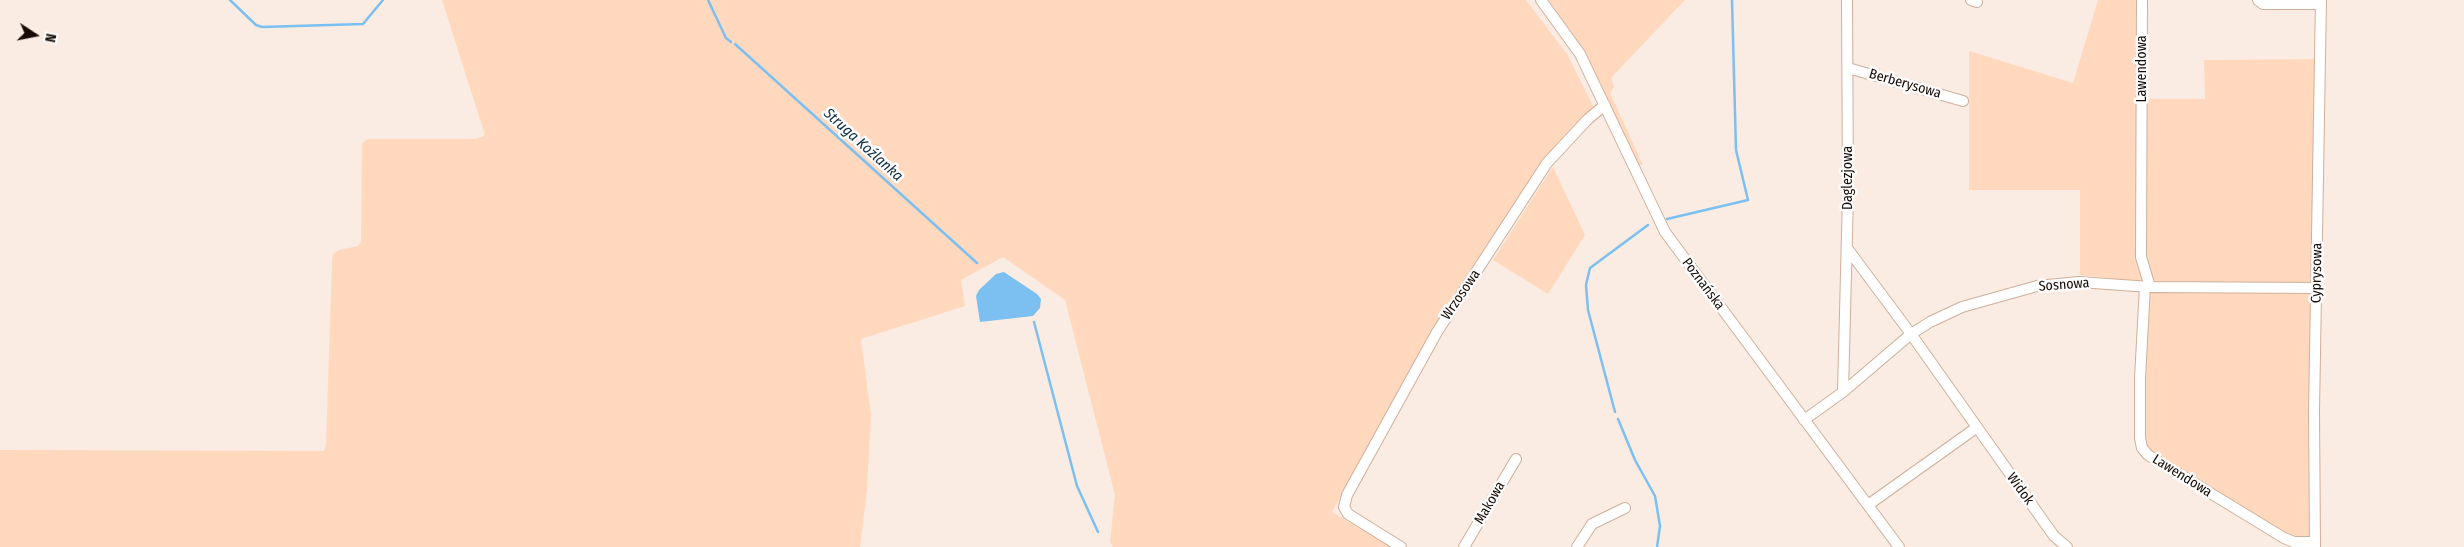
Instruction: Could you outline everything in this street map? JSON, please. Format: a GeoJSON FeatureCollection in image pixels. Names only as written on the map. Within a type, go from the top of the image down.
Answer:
{"type":"FeatureCollection","features":[{"type":"Feature","properties":{"kind":"street","name":"Poznańska"},"geometry":{"type":"LineString","coordinates":[[1541,0],[1572,41],[1605,105],[1653,211],[1665,232],[1899,547]]}},
{"type":"Feature","properties":{"kind":"street","name":"Daglezjowa"},"geometry":{"type":"LineString","coordinates":[[1843,392],[1847,248],[1847,0]]}},
{"type":"Feature","properties":{"kind":"street","name":"Lawendowa"},"geometry":{"type":"LineString","coordinates":[[2142,0],[2141,257],[2147,287],[2140,378],[2140,438],[2142,448],[2148,455],[2284,538],[2294,542],[2315,544]]}},
{"type":"Feature","properties":{"kind":"street"},"geometry":{"type":"LineString","coordinates":[[2258,0],[2263,4],[2321,2]]}},
{"type":"Feature","properties":{"kind":"street","name":"Cyprysowa"},"geometry":{"type":"LineString","coordinates":[[2315,544],[2321,2]]}},
{"type":"Feature","properties":{"kind":"street","name":"Berberysowa"},"geometry":{"type":"LineString","coordinates":[[1848,68],[1963,100]]}},
{"type":"Feature","properties":{"kind":"street","name":"Wrzosowa"},"geometry":{"type":"LineString","coordinates":[[1401,547],[1348,514],[1344,503],[1437,332],[1547,163],[1588,119],[1605,105]]}},
{"type":"Feature","properties":{"kind":"street"},"geometry":{"type":"LineString","coordinates":[[1847,248],[1911,334]]}},
{"type":"Feature","properties":{"kind":"street","name":"Sosnowa"},"geometry":{"type":"LineString","coordinates":[[1804,420],[1843,392],[1911,334],[1962,307],[2037,286],[2079,282],[2147,287],[2317,288]]}},
{"type":"Feature","properties":{"kind":"street","name":"Widok"},"geometry":{"type":"LineString","coordinates":[[1911,334],[2054,536],[2066,547]]}},
{"type":"Feature","properties":{"kind":"street"},"geometry":{"type":"LineString","coordinates":[[1868,505],[1976,428]]}},
{"type":"Feature","properties":{"kind":"street","name":"Makowa"},"geometry":{"type":"LineString","coordinates":[[1464,547],[1516,459]]}},
{"type":"Feature","properties":{"kind":"street"},"geometry":{"type":"LineString","coordinates":[[1577,547],[1592,524],[1625,508]]}},
{"type":"Feature","properties":{"kind":"shaded area"},"geometry":{"type":"Polygon","coordinates":[[[442,0],[1526,0],[1567,54],[1594,108],[1544,159],[1434,329],[1332,512],[1391,547],[1113,547],[1110,542],[1115,495],[1065,300],[1003,257],[961,280],[965,306],[861,339],[871,415],[867,490],[860,547],[0,547],[0,450],[324,451],[326,445],[332,261],[333,254],[339,250],[358,246],[361,241],[362,143],[368,139],[475,139],[484,136],[442,0]]]}},
{"type":"Feature","properties":{"kind":"shaded area"},"geometry":{"type":"Polygon","coordinates":[[[1549,0],[1685,0],[1611,78],[1614,87],[1610,93],[1643,165],[1637,165],[1586,54],[1549,0]]]}},
{"type":"Feature","properties":{"kind":"shaded area"},"geometry":{"type":"Polygon","coordinates":[[[2098,0],[2138,0],[2137,99],[2205,99],[2204,60],[2317,59],[2311,538],[2294,538],[2152,455],[2145,447],[2142,436],[2148,282],[2080,275],[2080,190],[1969,190],[1969,51],[2073,83],[2098,0]]]}},
{"type":"Feature","properties":{"kind":"shaded area"},"geometry":{"type":"Polygon","coordinates":[[[1553,167],[1585,235],[1548,294],[1493,260],[1553,167]]]}},
{"type":"Feature","properties":{"kind":"water"},"geometry":{"type":"Polygon","coordinates":[[[1004,272],[1037,294],[1041,299],[1040,308],[1033,316],[980,322],[976,296],[979,290],[996,274],[1004,272]]]}},
{"type":"Feature","properties":{"kind":"waterway"},"geometry":{"type":"LineString","coordinates":[[230,0],[256,25],[262,27],[363,24],[383,0]]}},
{"type":"Feature","properties":{"kind":"waterway","name":"Struga Koźlanka"},"geometry":{"type":"LineString","coordinates":[[708,0],[726,38],[731,42]]}},
{"type":"Feature","properties":{"kind":"waterway"},"geometry":{"type":"LineString","coordinates":[[1667,219],[1748,200],[1736,150],[1732,0]]}},
{"type":"Feature","properties":{"kind":"waterway","name":"Struga Koźlanka"},"geometry":{"type":"LineString","coordinates":[[735,44],[977,263]]}},
{"type":"Feature","properties":{"kind":"waterway"},"geometry":{"type":"LineString","coordinates":[[1615,412],[1588,310],[1586,285],[1590,268],[1648,225]]}},
{"type":"Feature","properties":{"kind":"waterway"},"geometry":{"type":"LineString","coordinates":[[1034,322],[1077,486],[1098,532]]}},
{"type":"Feature","properties":{"kind":"waterway"},"geometry":{"type":"LineString","coordinates":[[1618,419],[1635,460],[1655,496],[1660,526],[1657,547]]}}]}
